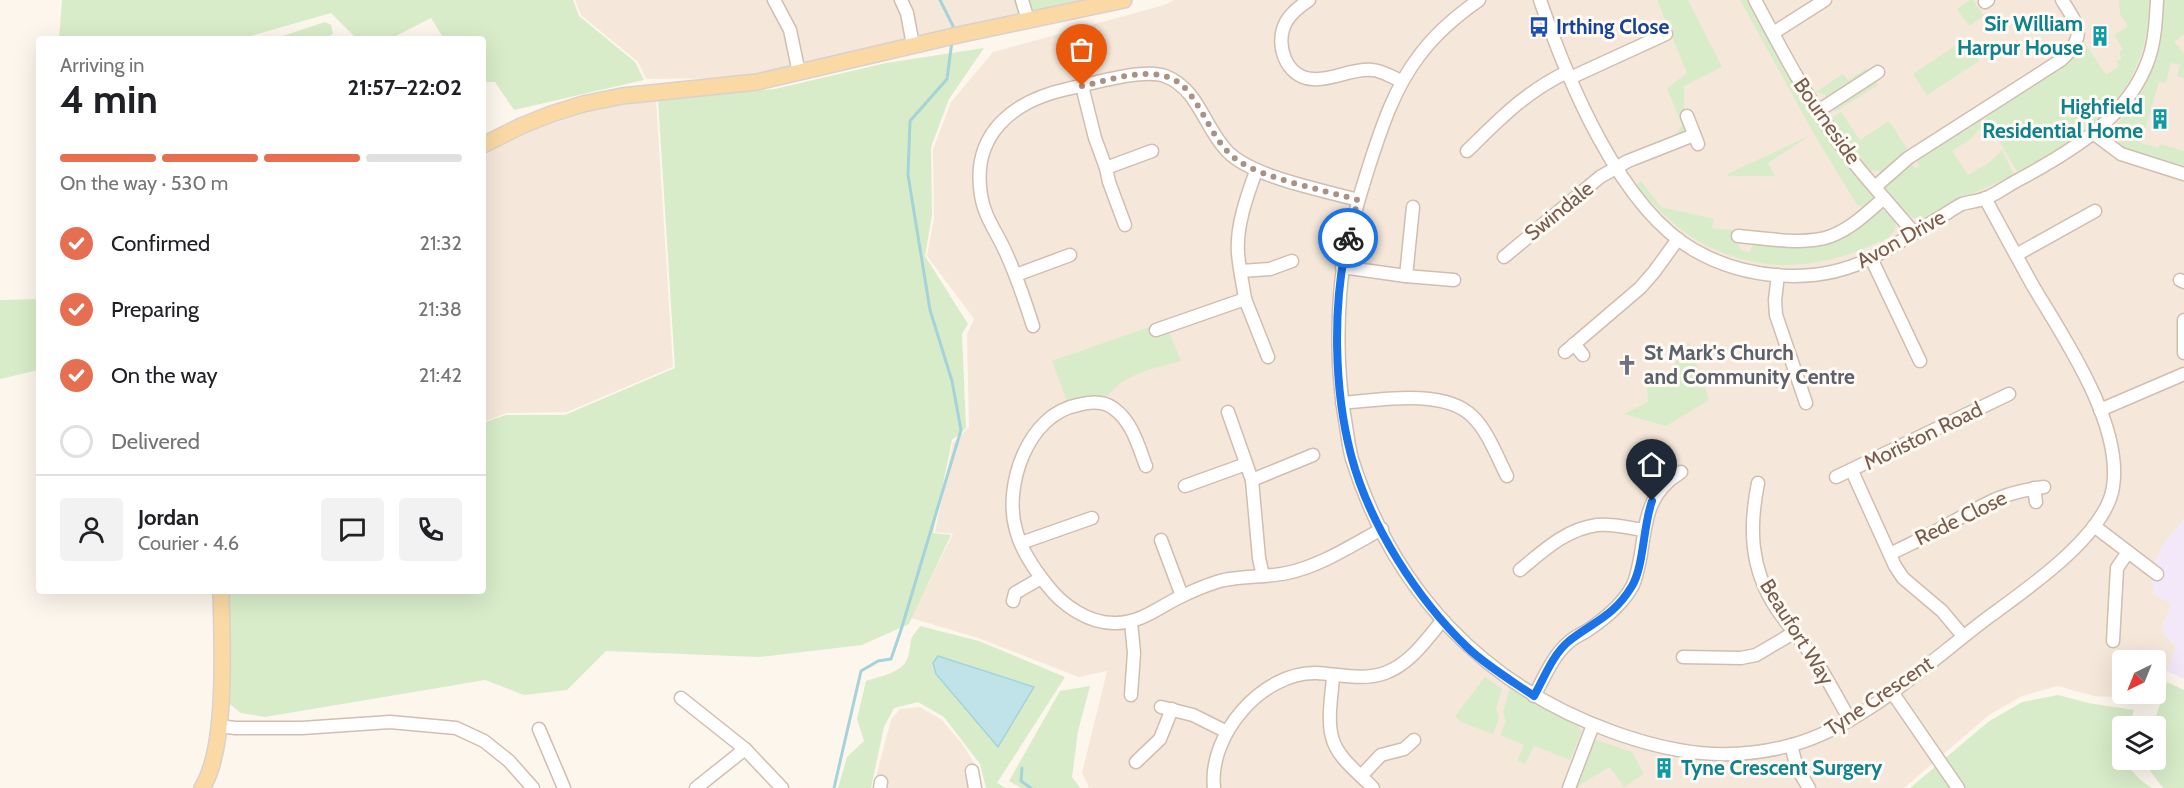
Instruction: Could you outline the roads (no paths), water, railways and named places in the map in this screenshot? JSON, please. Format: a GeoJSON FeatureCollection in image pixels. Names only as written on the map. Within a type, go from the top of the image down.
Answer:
{"type":"FeatureCollection","features":[{"type":"Feature","properties":{"kind":"main road"},"geometry":{"type":"LineString","coordinates":[[486,144],[521,126],[583,104],[622,96],[757,82],[951,36],[1124,0]]}},
{"type":"Feature","properties":{"kind":"main road"},"geometry":{"type":"LineString","coordinates":[[205,786],[219,726],[222,655],[221,594]]}},
{"type":"Feature","properties":{"kind":"street"},"geometry":{"type":"LineString","coordinates":[[774,0],[790,30],[799,73]]}},
{"type":"Feature","properties":{"kind":"street"},"geometry":{"type":"LineString","coordinates":[[901,0],[907,14],[913,45]]}},
{"type":"Feature","properties":{"kind":"street"},"geometry":{"type":"LineString","coordinates":[[1022,0],[1029,20]]}},
{"type":"Feature","properties":{"kind":"street"},"geometry":{"type":"LineString","coordinates":[[1309,0],[1295,11],[1286,22],[1281,34],[1281,47],[1286,62],[1297,73],[1311,80],[1373,70],[1402,81]]}},
{"type":"Feature","properties":{"kind":"street","name":"Tyne Crescent"},"geometry":{"type":"LineString","coordinates":[[1479,0],[1446,25],[1420,54],[1402,81],[1376,146],[1358,200],[1342,267],[1337,366],[1342,403],[1351,456],[1368,501],[1401,565],[1419,592],[1442,621],[1470,649],[1534,696],[1593,725],[1669,749],[1712,755],[1746,754],[1791,746],[1818,737],[1850,720],[1892,692],[2053,567],[2094,526],[2110,497],[2114,481],[2110,445],[2100,410],[2083,372],[1985,198]]}},
{"type":"Feature","properties":{"kind":"street","name":"Avon Drive"},"geometry":{"type":"LineString","coordinates":[[1540,0],[1569,75],[1591,122],[1635,197],[1654,219],[1678,239],[1715,261],[1748,271],[1778,275],[1810,275],[1847,268],[1871,258],[1962,205],[1985,198],[2050,163],[2093,133],[2116,113],[2140,80],[2150,56],[2157,0]]}},
{"type":"Feature","properties":{"kind":"street","name":"Bourneside"},"geometry":{"type":"LineString","coordinates":[[1755,0],[1796,76],[1818,111],[1851,158],[1914,233]]}},
{"type":"Feature","properties":{"kind":"street"},"geometry":{"type":"LineString","coordinates":[[1773,33],[1825,0]]}},
{"type":"Feature","properties":{"kind":"street"},"geometry":{"type":"LineString","coordinates":[[1875,187],[1908,159],[2061,60],[2071,50],[2078,38],[2079,28],[2062,0]]}},
{"type":"Feature","properties":{"kind":"street"},"geometry":{"type":"LineString","coordinates":[[1467,151],[1520,100],[1542,84],[1666,34]]}},
{"type":"Feature","properties":{"kind":"street"},"geometry":{"type":"LineString","coordinates":[[1818,111],[1878,72]]}},
{"type":"Feature","properties":{"kind":"street"},"geometry":{"type":"LineString","coordinates":[[1033,326],[1016,275],[986,216],[981,195],[980,175],[987,145],[1006,116],[1021,105],[1043,95],[1147,73],[1164,76],[1181,84],[1192,96],[1227,151],[1256,171],[1358,200]]}},
{"type":"Feature","properties":{"kind":"street"},"geometry":{"type":"LineString","coordinates":[[1082,86],[1095,138],[1125,225]]}},
{"type":"Feature","properties":{"kind":"street","name":"Swindale"},"geometry":{"type":"LineString","coordinates":[[1504,256],[1575,196],[1617,167],[1696,139],[1686,116]]}},
{"type":"Feature","properties":{"kind":"street"},"geometry":{"type":"LineString","coordinates":[[2093,133],[2121,154],[2184,174]]}},
{"type":"Feature","properties":{"kind":"street"},"geometry":{"type":"LineString","coordinates":[[1106,168],[1152,151]]}},
{"type":"Feature","properties":{"kind":"street"},"geometry":{"type":"LineString","coordinates":[[1256,171],[1240,228],[1238,250],[1245,299],[1268,357]]}},
{"type":"Feature","properties":{"kind":"street","name":"Avon Drive"},"geometry":{"type":"LineString","coordinates":[[1738,236],[1812,241],[1830,237],[1850,227],[1884,198]]}},
{"type":"Feature","properties":{"kind":"street"},"geometry":{"type":"LineString","coordinates":[[1406,276],[1417,224],[1413,207]]}},
{"type":"Feature","properties":{"kind":"street"},"geometry":{"type":"LineString","coordinates":[[2016,255],[2095,211]]}},
{"type":"Feature","properties":{"kind":"street"},"geometry":{"type":"LineString","coordinates":[[1583,355],[1570,348],[1642,286],[1678,239]]}},
{"type":"Feature","properties":{"kind":"street"},"geometry":{"type":"LineString","coordinates":[[1016,275],[1070,255]]}},
{"type":"Feature","properties":{"kind":"street"},"geometry":{"type":"LineString","coordinates":[[1871,258],[1920,361]]}},
{"type":"Feature","properties":{"kind":"street"},"geometry":{"type":"LineString","coordinates":[[1241,271],[1270,269],[1292,261]]}},
{"type":"Feature","properties":{"kind":"street"},"geometry":{"type":"LineString","coordinates":[[1342,267],[1454,280]]}},
{"type":"Feature","properties":{"kind":"street"},"geometry":{"type":"LineString","coordinates":[[1778,275],[1776,315],[1806,403]]}},
{"type":"Feature","properties":{"kind":"street"},"geometry":{"type":"LineString","coordinates":[[1156,330],[1245,299]]}},
{"type":"Feature","properties":{"kind":"street"},"geometry":{"type":"LineString","coordinates":[[2184,320],[2184,353]]}},
{"type":"Feature","properties":{"kind":"street"},"geometry":{"type":"LineString","coordinates":[[2100,410],[2184,374]]}},
{"type":"Feature","properties":{"kind":"street","name":"Moriston Road"},"geometry":{"type":"LineString","coordinates":[[1836,477],[1852,471],[1991,396],[2009,394]]}},
{"type":"Feature","properties":{"kind":"street"},"geometry":{"type":"LineString","coordinates":[[1342,403],[1431,398],[1453,405],[1471,414],[1480,424],[1507,476]]}},
{"type":"Feature","properties":{"kind":"street"},"geometry":{"type":"LineString","coordinates":[[1146,466],[1132,430],[1124,418],[1114,408],[1101,403],[1087,403],[1065,408],[1055,414],[1037,432],[1024,452],[1017,471],[1013,511],[1021,543],[1041,578],[1065,604],[1096,620],[1114,624],[1131,622],[1182,596],[1224,580],[1289,573],[1314,564],[1382,529]]}},
{"type":"Feature","properties":{"kind":"street"},"geometry":{"type":"LineString","coordinates":[[1228,412],[1252,480],[1259,558],[1263,576]]}},
{"type":"Feature","properties":{"kind":"street"},"geometry":{"type":"LineString","coordinates":[[1252,480],[1313,455]]}},
{"type":"Feature","properties":{"kind":"street"},"geometry":{"type":"LineString","coordinates":[[1185,486],[1246,464]]}},
{"type":"Feature","properties":{"kind":"street","name":"Moriston Road"},"geometry":{"type":"LineString","coordinates":[[1852,471],[1903,578],[1935,604],[1963,636]]}},
{"type":"Feature","properties":{"kind":"street"},"geometry":{"type":"LineString","coordinates":[[1534,696],[1556,656],[1568,642],[1609,614],[1623,600],[1634,583],[1652,501],[1666,491],[1681,472]]}},
{"type":"Feature","properties":{"kind":"street","name":"Beaufort Way"},"geometry":{"type":"LineString","coordinates":[[1758,483],[1759,506],[1752,535],[1761,576],[1776,607],[1816,661],[1850,720]]}},
{"type":"Feature","properties":{"kind":"street","name":"Rede Close"},"geometry":{"type":"LineString","coordinates":[[1890,554],[1949,525],[1975,507],[1996,497],[2039,488],[2036,502]]}},
{"type":"Feature","properties":{"kind":"street"},"geometry":{"type":"LineString","coordinates":[[1021,543],[1092,518]]}},
{"type":"Feature","properties":{"kind":"street"},"geometry":{"type":"LineString","coordinates":[[1520,570],[1549,546],[1572,532],[1597,525],[1644,530]]}},
{"type":"Feature","properties":{"kind":"street"},"geometry":{"type":"LineString","coordinates":[[2094,526],[2157,574]]}},
{"type":"Feature","properties":{"kind":"street"},"geometry":{"type":"LineString","coordinates":[[1161,540],[1182,596]]}},
{"type":"Feature","properties":{"kind":"street"},"geometry":{"type":"LineString","coordinates":[[2113,641],[2117,568],[2128,552]]}},
{"type":"Feature","properties":{"kind":"street"},"geometry":{"type":"LineString","coordinates":[[1012,593],[1041,578]]}},
{"type":"Feature","properties":{"kind":"street"},"geometry":{"type":"LineString","coordinates":[[1214,788],[1215,762],[1225,731],[1264,691],[1280,681],[1316,673],[1333,676],[1368,676],[1384,673],[1399,666],[1410,657],[1442,621]]}},
{"type":"Feature","properties":{"kind":"street"},"geometry":{"type":"LineString","coordinates":[[1131,622],[1134,653],[1131,695]]}},
{"type":"Feature","properties":{"kind":"street"},"geometry":{"type":"LineString","coordinates":[[1683,657],[1741,658],[1756,654],[1795,632]]}},
{"type":"Feature","properties":{"kind":"street"},"geometry":{"type":"LineString","coordinates":[[1333,676],[1332,736],[1341,755],[1373,788]]}},
{"type":"Feature","properties":{"kind":"street"},"geometry":{"type":"LineString","coordinates":[[1892,692],[1958,788]]}},
{"type":"Feature","properties":{"kind":"street"},"geometry":{"type":"LineString","coordinates":[[681,698],[745,749],[782,788]]}},
{"type":"Feature","properties":{"kind":"street"},"geometry":{"type":"LineString","coordinates":[[1136,762],[1160,740],[1166,708],[1192,715],[1225,731]]}},
{"type":"Feature","properties":{"kind":"street"},"geometry":{"type":"LineString","coordinates":[[219,726],[303,728],[390,722],[456,728],[484,741],[508,761],[532,788]]}},
{"type":"Feature","properties":{"kind":"street"},"geometry":{"type":"LineString","coordinates":[[1569,788],[1593,725]]}},
{"type":"Feature","properties":{"kind":"street"},"geometry":{"type":"LineString","coordinates":[[539,729],[564,788]]}},
{"type":"Feature","properties":{"kind":"street"},"geometry":{"type":"LineString","coordinates":[[1361,776],[1381,755],[1404,749],[1414,740]]}},
{"type":"Feature","properties":{"kind":"street"},"geometry":{"type":"LineString","coordinates":[[1791,746],[1797,768],[1809,788]]}},
{"type":"Feature","properties":{"kind":"street"},"geometry":{"type":"LineString","coordinates":[[696,788],[745,749]]}},
{"type":"Feature","properties":{"kind":"street"},"geometry":{"type":"LineString","coordinates":[[972,771],[975,788]]}},
{"type":"Feature","properties":{"kind":"water"},"geometry":{"type":"Polygon","coordinates":[[[938,656],[1034,687],[998,747],[936,674],[933,663],[938,656]]]}},
{"type":"Feature","properties":{"kind":"waterway"},"geometry":{"type":"LineString","coordinates":[[940,0],[953,26],[952,31]]}},
{"type":"Feature","properties":{"kind":"waterway"},"geometry":{"type":"LineString","coordinates":[[834,788],[861,671],[878,661],[891,659],[961,430],[952,381],[930,310],[908,175],[910,121],[947,79],[952,41]]}},
{"type":"Feature","properties":{"kind":"waterway"},"geometry":{"type":"LineString","coordinates":[[1022,768],[1021,781],[1031,788]]}},
{"type":"Feature","properties":{"kind":"place","name":"Irthing Close"},"geometry":{"type":"Point","coordinates":[1539,27]}},
{"type":"Feature","properties":{"kind":"place","name":"Sir William Harpur House"},"geometry":{"type":"Point","coordinates":[2100,36]}},
{"type":"Feature","properties":{"kind":"place","name":"Highfield Residential Home"},"geometry":{"type":"Point","coordinates":[2160,119]}},
{"type":"Feature","properties":{"kind":"place","name":"St Mark's Church and Community Centre"},"geometry":{"type":"Point","coordinates":[1627,365]}},
{"type":"Feature","properties":{"kind":"place","name":"Tyne Crescent Surgery"},"geometry":{"type":"Point","coordinates":[1664,768]}}]}
